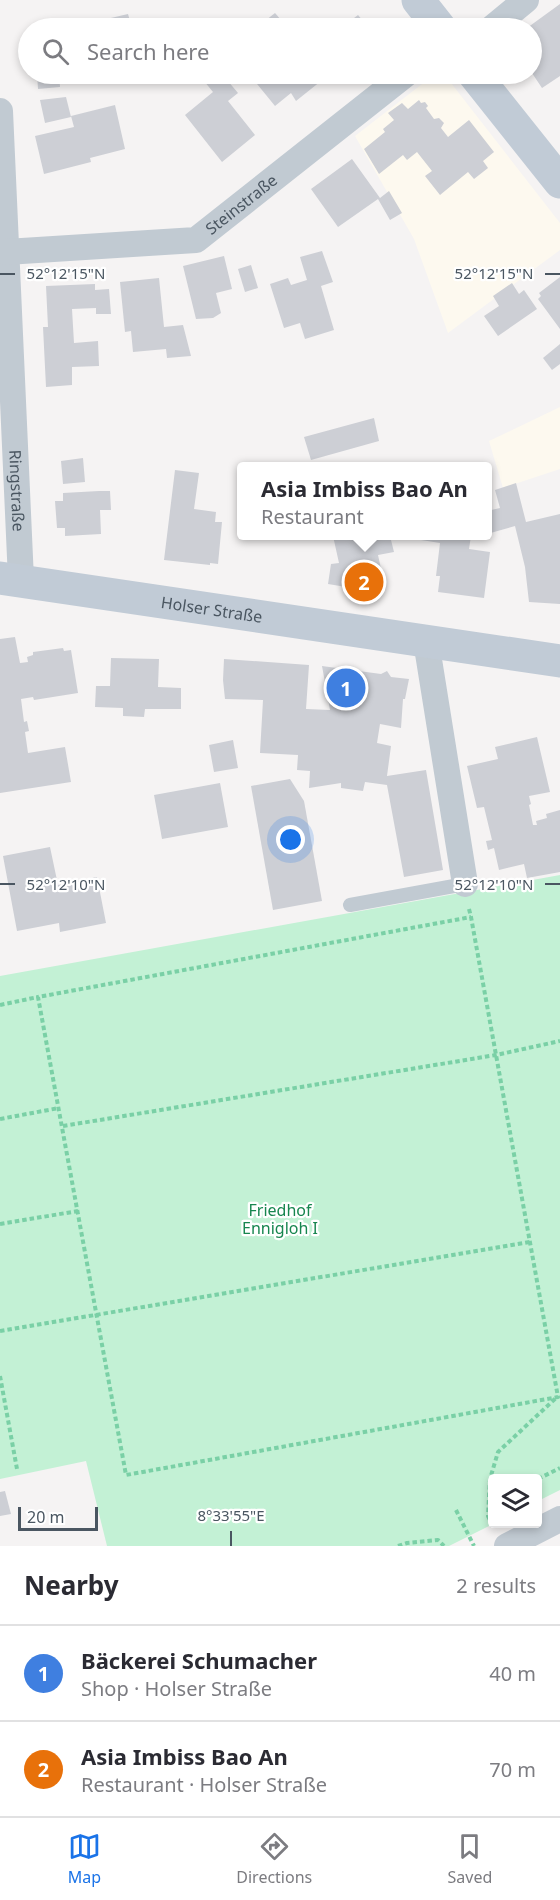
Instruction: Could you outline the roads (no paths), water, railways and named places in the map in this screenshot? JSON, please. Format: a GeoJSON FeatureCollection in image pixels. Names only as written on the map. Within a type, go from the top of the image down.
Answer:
{"type":"FeatureCollection","features":[{"type":"Feature","properties":{"kind":"main road"},"geometry":{"type":"LineString","coordinates":[[418,0],[432,18]]}},
{"type":"Feature","properties":{"kind":"main road"},"geometry":{"type":"LineString","coordinates":[[482,84],[560,182]]}},
{"type":"Feature","properties":{"kind":"main road","name":"Holser Straße"},"geometry":{"type":"LineString","coordinates":[[11,579],[560,660]]}},
{"type":"Feature","properties":{"kind":"street"},"geometry":{"type":"LineString","coordinates":[[504,18],[526,0]]}},
{"type":"Feature","properties":{"kind":"street","name":"Steinstraße"},"geometry":{"type":"LineString","coordinates":[[6,252],[196,240],[393,84]]}},
{"type":"Feature","properties":{"kind":"street","name":"Ringstraße"},"geometry":{"type":"LineString","coordinates":[[0,111],[6,252],[4,301],[11,579]]}},
{"type":"Feature","properties":{"kind":"street"},"geometry":{"type":"LineString","coordinates":[[426,640],[465,884]]}},
{"type":"Feature","properties":{"kind":"street"},"geometry":{"type":"LineString","coordinates":[[502,1541],[560,1519]]}},
{"type":"Feature","properties":{"kind":"lane"},"geometry":{"type":"LineString","coordinates":[[350,905],[465,884]]}},
{"type":"Feature","properties":{"kind":"place","name":"Asia Imbiss Bao An"},"geometry":{"type":"Point","coordinates":[364,582]}},
{"type":"Feature","properties":{"kind":"place","name":"Bäckerei Schumacher"},"geometry":{"type":"Point","coordinates":[346,688]}},
{"type":"Feature","properties":{"kind":"park label","name":"Friedhof Ennigloh I"},"geometry":{"type":"Point","coordinates":[280,1219]}}]}
